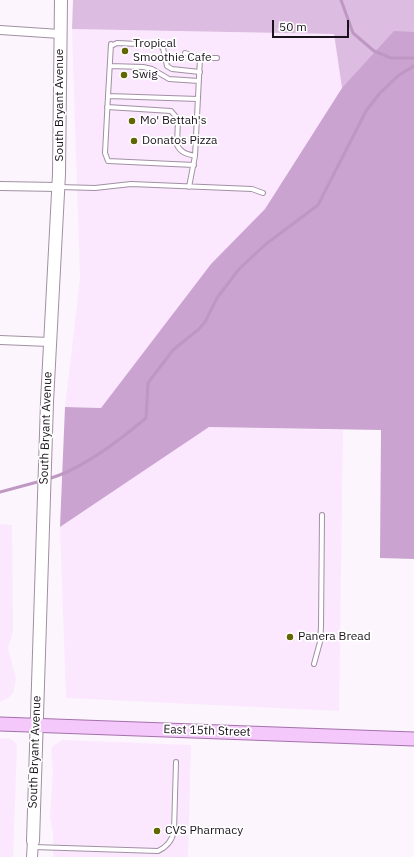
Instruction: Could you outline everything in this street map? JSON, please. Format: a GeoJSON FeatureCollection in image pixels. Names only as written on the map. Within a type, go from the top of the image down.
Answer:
{"type":"FeatureCollection","features":[{"type":"Feature","properties":{"kind":"main road","name":"South Bryant Avenue"},"geometry":{"type":"LineString","coordinates":[[32,848],[49,342],[58,187],[61,0]]}},
{"type":"Feature","properties":{"kind":"main road","name":"East 15th Street"},"geometry":{"type":"LineString","coordinates":[[0,724],[414,739]]}},
{"type":"Feature","properties":{"kind":"street"},"geometry":{"type":"LineString","coordinates":[[0,30],[60,34]]}},
{"type":"Feature","properties":{"kind":"street"},"geometry":{"type":"LineString","coordinates":[[0,186],[58,187]]}},
{"type":"Feature","properties":{"kind":"street"},"geometry":{"type":"LineString","coordinates":[[0,340],[49,342]]}},
{"type":"Feature","properties":{"kind":"lane"},"geometry":{"type":"LineString","coordinates":[[194,165],[108,161],[105,153],[111,45],[117,43],[159,44],[164,48],[167,66],[172,69],[200,72]]}},
{"type":"Feature","properties":{"kind":"lane"},"geometry":{"type":"LineString","coordinates":[[185,53],[200,58],[217,58]]}},
{"type":"Feature","properties":{"kind":"lane"},"geometry":{"type":"LineString","coordinates":[[189,187],[195,156],[200,58]]}},
{"type":"Feature","properties":{"kind":"lane"},"geometry":{"type":"LineString","coordinates":[[110,66],[143,67],[152,69],[169,79],[199,81]]}},
{"type":"Feature","properties":{"kind":"lane"},"geometry":{"type":"LineString","coordinates":[[108,96],[198,99]]}},
{"type":"Feature","properties":{"kind":"lane"},"geometry":{"type":"LineString","coordinates":[[107,107],[171,111],[178,119],[177,145],[183,152],[195,156]]}},
{"type":"Feature","properties":{"kind":"lane"},"geometry":{"type":"LineString","coordinates":[[58,187],[95,188],[131,184],[252,189],[263,193]]}},
{"type":"Feature","properties":{"kind":"lane"},"geometry":{"type":"LineString","coordinates":[[314,664],[320,642],[321,627],[322,515]]}},
{"type":"Feature","properties":{"kind":"lane"},"geometry":{"type":"LineString","coordinates":[[32,848],[158,851],[170,842],[174,832],[176,762]]}},
{"type":"Feature","properties":{"kind":"shaded area"},"geometry":{"type":"Polygon","coordinates":[[[73,0],[414,0],[414,89],[342,88],[334,34],[72,29],[73,0]]]}},
{"type":"Feature","properties":{"kind":"shaded area"},"geometry":{"type":"Polygon","coordinates":[[[72,29],[334,34],[342,88],[265,209],[211,264],[101,408],[65,407],[80,279],[72,29]]]}},
{"type":"Feature","properties":{"kind":"shaded area"},"geometry":{"type":"Polygon","coordinates":[[[394,31],[414,32],[414,559],[380,558],[381,430],[209,427],[60,527],[65,407],[101,408],[211,264],[265,209],[342,88],[394,31]]]}},
{"type":"Feature","properties":{"kind":"shaded area"},"geometry":{"type":"Polygon","coordinates":[[[209,427],[343,430],[339,711],[66,698],[60,527],[209,427]]]}},
{"type":"Feature","properties":{"kind":"shaded area"},"geometry":{"type":"Polygon","coordinates":[[[0,524],[12,525],[13,632],[8,648],[16,679],[13,693],[8,698],[0,702],[0,524]]]}},
{"type":"Feature","properties":{"kind":"shaded area"},"geometry":{"type":"Polygon","coordinates":[[[0,738],[11,739],[17,746],[13,857],[0,857],[0,738]]]}},
{"type":"Feature","properties":{"kind":"shaded area"},"geometry":{"type":"Polygon","coordinates":[[[62,740],[191,745],[188,857],[53,857],[53,834],[50,818],[53,771],[51,751],[53,746],[62,740]]]}},
{"type":"Feature","properties":{"kind":"waterway"},"geometry":{"type":"LineString","coordinates":[[341,0],[353,33],[374,51],[391,58],[414,58]]}},
{"type":"Feature","properties":{"kind":"waterway"},"geometry":{"type":"LineString","coordinates":[[48,479],[60,475],[86,462],[112,445],[146,418],[148,383],[173,350],[199,329],[205,322],[217,298],[239,269],[266,244],[318,205],[366,111],[380,93],[399,75],[414,66]]}},
{"type":"Feature","properties":{"kind":"waterway"},"geometry":{"type":"LineString","coordinates":[[0,492],[41,481]]}},
{"type":"Feature","properties":{"kind":"place","name":"Tropical Smoothie Cafe"},"geometry":{"type":"Point","coordinates":[125,51]}},
{"type":"Feature","properties":{"kind":"place","name":"Swig"},"geometry":{"type":"Point","coordinates":[124,75]}},
{"type":"Feature","properties":{"kind":"place","name":"Mo' Bettah's"},"geometry":{"type":"Point","coordinates":[132,121]}},
{"type":"Feature","properties":{"kind":"place","name":"Donatos Pizza"},"geometry":{"type":"Point","coordinates":[134,141]}},
{"type":"Feature","properties":{"kind":"place","name":"Panera Bread"},"geometry":{"type":"Point","coordinates":[290,637]}},
{"type":"Feature","properties":{"kind":"place","name":"CVS Pharmacy"},"geometry":{"type":"Point","coordinates":[157,831]}}]}
